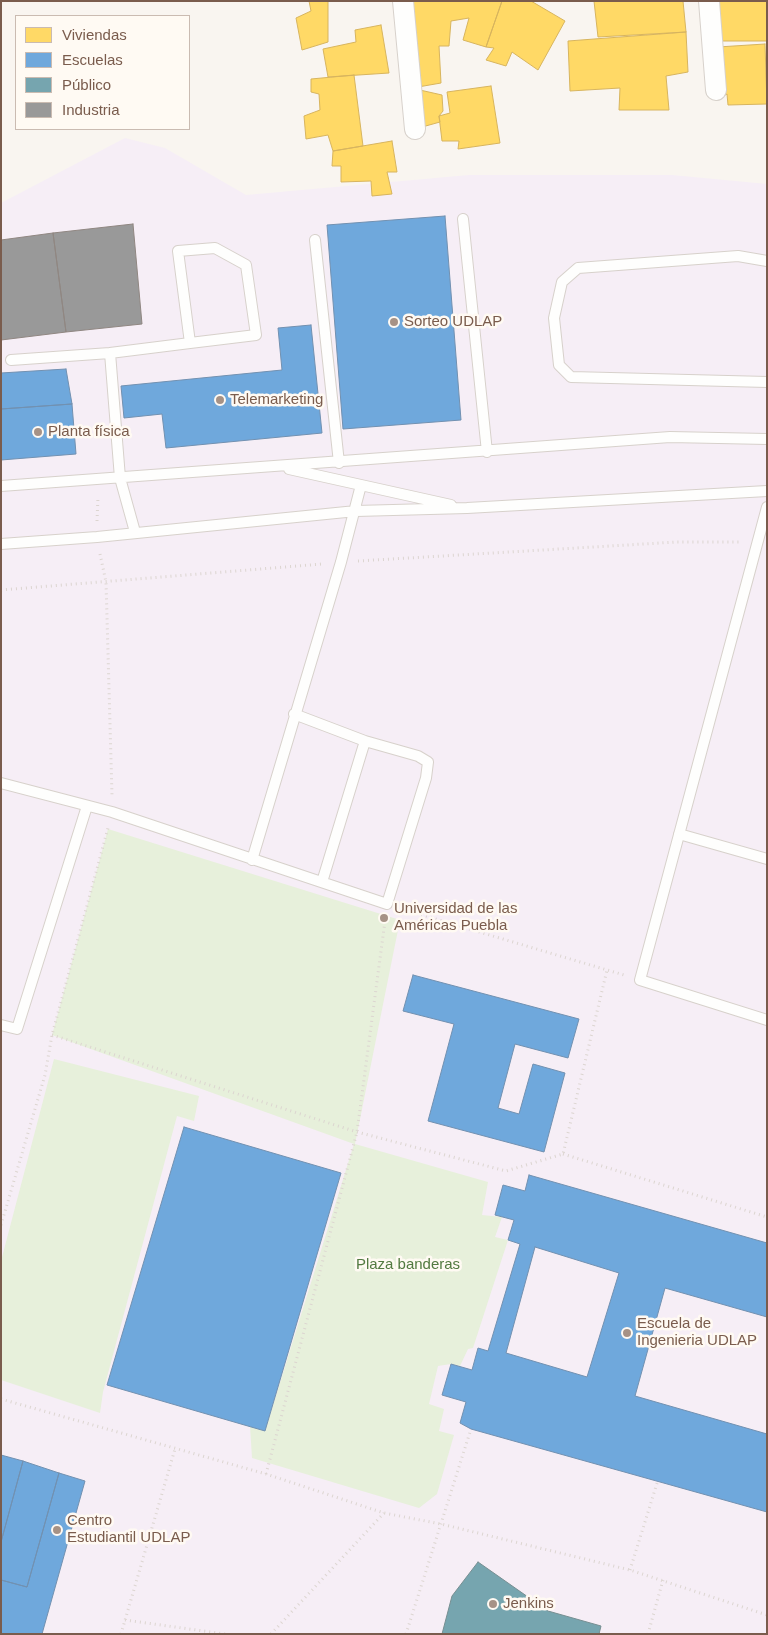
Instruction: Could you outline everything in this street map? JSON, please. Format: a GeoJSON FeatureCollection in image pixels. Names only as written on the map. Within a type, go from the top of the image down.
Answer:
{"type":"FeatureCollection","features":[{"type":"Feature","properties":{"kind":"street"},"geometry":{"type":"LineString","coordinates":[[403,1],[415,129]]}},
{"type":"Feature","properties":{"kind":"street"},"geometry":{"type":"LineString","coordinates":[[709,1],[716,90]]}},
{"type":"Feature","properties":{"kind":"lane"},"geometry":{"type":"LineString","coordinates":[[463,219],[487,452]]}},
{"type":"Feature","properties":{"kind":"lane"},"geometry":{"type":"LineString","coordinates":[[315,240],[339,462]]}},
{"type":"Feature","properties":{"kind":"lane"},"geometry":{"type":"LineString","coordinates":[[11,360],[110,353],[256,335],[246,265],[215,248],[178,251],[190,343]]}},
{"type":"Feature","properties":{"kind":"lane"},"geometry":{"type":"LineString","coordinates":[[767,262],[738,256],[578,268],[562,282],[554,318],[559,365],[571,377],[767,382]]}},
{"type":"Feature","properties":{"kind":"lane"},"geometry":{"type":"LineString","coordinates":[[110,353],[120,478],[135,532]]}},
{"type":"Feature","properties":{"kind":"lane"},"geometry":{"type":"LineString","coordinates":[[1,486],[487,452],[670,437],[767,439]]}},
{"type":"Feature","properties":{"kind":"lane"},"geometry":{"type":"LineString","coordinates":[[279,467],[467,508]]}},
{"type":"Feature","properties":{"kind":"lane"},"geometry":{"type":"LineString","coordinates":[[252,860],[356,511],[361,485]]}},
{"type":"Feature","properties":{"kind":"lane"},"geometry":{"type":"LineString","coordinates":[[1,544],[356,511],[467,508],[767,491]]}},
{"type":"Feature","properties":{"kind":"lane"},"geometry":{"type":"LineString","coordinates":[[767,506],[640,980],[767,1020]]}},
{"type":"Feature","properties":{"kind":"lane"},"geometry":{"type":"LineString","coordinates":[[1,783],[87,806],[387,904],[426,778],[428,762],[418,756],[365,741],[294,714]]}},
{"type":"Feature","properties":{"kind":"lane"},"geometry":{"type":"LineString","coordinates":[[322,882],[365,741]]}},
{"type":"Feature","properties":{"kind":"lane"},"geometry":{"type":"LineString","coordinates":[[1,1025],[17,1029],[87,806]]}},
{"type":"Feature","properties":{"kind":"lane"},"geometry":{"type":"LineString","coordinates":[[679,834],[767,859]]}},
{"type":"Feature","properties":{"kind":"path"},"geometry":{"type":"LineString","coordinates":[[1,590],[341,562],[677,542],[757,542]]}},
{"type":"Feature","properties":{"kind":"path"},"geometry":{"type":"LineString","coordinates":[[266,1474],[357,1132],[387,904],[640,980]]}},
{"type":"Feature","properties":{"kind":"path"},"geometry":{"type":"LineString","coordinates":[[563,1154],[607,970]]}},
{"type":"Feature","properties":{"kind":"path"},"geometry":{"type":"LineString","coordinates":[[52,1035],[357,1132],[506,1171],[563,1154],[767,1216]]}},
{"type":"Feature","properties":{"kind":"path"},"geometry":{"type":"LineString","coordinates":[[1,1399],[266,1474],[384,1513],[441,1524],[630,1570],[767,1614]]}},
{"type":"Feature","properties":{"kind":"path"},"geometry":{"type":"LineString","coordinates":[[406,1634],[471,1428]]}},
{"type":"Feature","properties":{"kind":"path"},"geometry":{"type":"LineString","coordinates":[[121,1634],[175,1449]]}},
{"type":"Feature","properties":{"kind":"path"},"geometry":{"type":"LineString","coordinates":[[630,1570],[658,1480]]}},
{"type":"Feature","properties":{"kind":"path"},"geometry":{"type":"LineString","coordinates":[[271,1634],[384,1513]]}},
{"type":"Feature","properties":{"kind":"path"},"geometry":{"type":"LineString","coordinates":[[648,1634],[663,1580]]}},
{"type":"Feature","properties":{"kind":"path"},"geometry":{"type":"LineString","coordinates":[[125,1620],[225,1634]]}},
{"type":"Feature","properties":{"kind":"shaded area","name":"Universidad de las Américas Puebla"},"geometry":{"type":"Polygon","coordinates":[[[125,138],[165,148],[246,195],[469,175],[672,175],[767,184],[767,1634],[1,1634],[1,203],[125,138]]]}},
{"type":"Feature","properties":{"kind":"green space","name":"Plaza banderas"},"geometry":{"type":"Polygon","coordinates":[[[108,829],[400,920],[355,1144],[488,1182],[482,1215],[502,1217],[495,1237],[508,1240],[473,1348],[468,1349],[460,1366],[451,1364],[438,1366],[429,1404],[444,1409],[439,1431],[454,1435],[437,1494],[419,1508],[252,1458],[250,1426],[265,1431],[354,1144],[52,1035],[108,829]]]}},
{"type":"Feature","properties":{"kind":"green space"},"geometry":{"type":"Polygon","coordinates":[[[54,1059],[199,1096],[194,1121],[177,1116],[103,1392],[100,1413],[1,1380],[1,1261],[54,1059]]]}},
{"type":"Feature","properties":{"kind":"building: Viviendas"},"geometry":{"type":"Polygon","coordinates":[[[309,1],[328,1],[328,42],[302,50],[296,18],[311,11],[309,1]]]}},
{"type":"Feature","properties":{"kind":"building: Viviendas"},"geometry":{"type":"Polygon","coordinates":[[[407,1],[502,1],[486,47],[463,40],[469,18],[451,21],[449,46],[439,46],[441,83],[418,87],[407,1]]]}},
{"type":"Feature","properties":{"kind":"building: Viviendas"},"geometry":{"type":"Polygon","coordinates":[[[502,1],[531,1],[565,21],[538,70],[512,52],[506,66],[486,60],[494,48],[486,47],[502,1]]]}},
{"type":"Feature","properties":{"kind":"building: Viviendas"},"geometry":{"type":"Polygon","coordinates":[[[594,1],[683,1],[686,32],[598,37],[594,1]]]}},
{"type":"Feature","properties":{"kind":"building: Viviendas"},"geometry":{"type":"Polygon","coordinates":[[[715,1],[767,1],[767,41],[720,41],[715,1]]]}},
{"type":"Feature","properties":{"kind":"building: Viviendas"},"geometry":{"type":"Polygon","coordinates":[[[381,25],[389,73],[328,77],[323,49],[356,42],[355,30],[381,25]]]}},
{"type":"Feature","properties":{"kind":"building: Viviendas"},"geometry":{"type":"Polygon","coordinates":[[[686,32],[688,72],[666,76],[669,110],[619,110],[620,88],[570,91],[568,41],[686,32]]]}},
{"type":"Feature","properties":{"kind":"building: Viviendas"},"geometry":{"type":"Polygon","coordinates":[[[765,44],[767,104],[728,105],[727,94],[721,97],[718,47],[765,44]]]}},
{"type":"Feature","properties":{"kind":"building: Viviendas"},"geometry":{"type":"Polygon","coordinates":[[[354,75],[363,146],[333,151],[328,135],[306,139],[304,116],[320,110],[319,94],[311,92],[311,79],[354,75]]]}},
{"type":"Feature","properties":{"kind":"building: Viviendas"},"geometry":{"type":"Polygon","coordinates":[[[491,86],[500,143],[458,149],[459,141],[442,141],[439,116],[450,113],[447,92],[491,86]]]}},
{"type":"Feature","properties":{"kind":"building: Viviendas"},"geometry":{"type":"Polygon","coordinates":[[[411,88],[442,95],[443,111],[439,116],[440,122],[415,129],[411,88]]]}},
{"type":"Feature","properties":{"kind":"building: Viviendas"},"geometry":{"type":"Polygon","coordinates":[[[392,141],[397,172],[387,172],[392,194],[372,196],[371,181],[341,182],[341,166],[332,166],[333,151],[392,141]]]}},
{"type":"Feature","properties":{"kind":"building: Escuelas","name":"Sorteo UDLAP"},"geometry":{"type":"Polygon","coordinates":[[[445,216],[461,420],[343,429],[327,225],[445,216]]]}},
{"type":"Feature","properties":{"kind":"building: Escuelas","name":"Telemarketing"},"geometry":{"type":"Polygon","coordinates":[[[311,325],[322,433],[166,448],[162,414],[124,418],[121,386],[282,370],[278,328],[311,325]]]}},
{"type":"Feature","properties":{"kind":"building: Escuelas"},"geometry":{"type":"Polygon","coordinates":[[[66,369],[72,404],[1,409],[1,373],[66,369]]]}},
{"type":"Feature","properties":{"kind":"building: Escuelas","name":"Planta física"},"geometry":{"type":"Polygon","coordinates":[[[72,404],[76,454],[1,460],[1,409],[72,404]]]}},
{"type":"Feature","properties":{"kind":"building: Escuelas"},"geometry":{"type":"Polygon","coordinates":[[[413,975],[579,1019],[568,1058],[515,1044],[498,1108],[519,1114],[533,1064],[565,1073],[544,1152],[428,1121],[454,1024],[403,1011],[413,975]]]}},
{"type":"Feature","properties":{"kind":"building: Escuelas"},"geometry":{"type":"Polygon","coordinates":[[[184,1127],[341,1173],[265,1431],[107,1385],[184,1127]]]}},
{"type":"Feature","properties":{"kind":"building: Escuelas","name":"Escuela de Ingenieria UDLAP"},"geometry":{"type":"Polygon","coordinates":[[[529,1175],[767,1243],[767,1317],[665,1288],[635,1396],[767,1434],[767,1512],[471,1429],[460,1423],[466,1402],[442,1395],[451,1364],[472,1370],[478,1348],[488,1351],[520,1244],[508,1240],[514,1220],[495,1215],[503,1185],[525,1191],[529,1175]],[[535,1247],[506,1353],[587,1377],[619,1273],[535,1247]]]}},
{"type":"Feature","properties":{"kind":"building: Escuelas"},"geometry":{"type":"Polygon","coordinates":[[[1,1455],[23,1461],[1,1542],[1,1455]]]}},
{"type":"Feature","properties":{"kind":"building: Escuelas"},"geometry":{"type":"Polygon","coordinates":[[[23,1461],[59,1473],[27,1587],[1,1580],[1,1542],[23,1461]]]}},
{"type":"Feature","properties":{"kind":"building: Escuelas","name":"Centro Estudiantil UDLAP"},"geometry":{"type":"Polygon","coordinates":[[[59,1473],[85,1481],[42,1634],[1,1634],[1,1580],[27,1587],[59,1473]]]}},
{"type":"Feature","properties":{"kind":"building: Público","name":"Jenkins"},"geometry":{"type":"Polygon","coordinates":[[[478,1562],[548,1611],[601,1626],[599,1634],[442,1634],[452,1596],[478,1562]]]}},
{"type":"Feature","properties":{"kind":"building: Industria"},"geometry":{"type":"Polygon","coordinates":[[[133,224],[142,324],[66,332],[53,233],[133,224]]]}},
{"type":"Feature","properties":{"kind":"building: Industria"},"geometry":{"type":"Polygon","coordinates":[[[53,233],[66,332],[1,340],[1,240],[53,233]]]}},
{"type":"Feature","properties":{"kind":"place","name":"Sorteo UDLAP"},"geometry":{"type":"Point","coordinates":[394,322]}},
{"type":"Feature","properties":{"kind":"place","name":"Telemarketing"},"geometry":{"type":"Point","coordinates":[220,400]}},
{"type":"Feature","properties":{"kind":"place","name":"Planta física"},"geometry":{"type":"Point","coordinates":[38,432]}},
{"type":"Feature","properties":{"kind":"place","name":"Universidad de las Américas Puebla"},"geometry":{"type":"Point","coordinates":[384,918]}},
{"type":"Feature","properties":{"kind":"place","name":"Escuela de Ingenieria UDLAP"},"geometry":{"type":"Point","coordinates":[627,1333]}},
{"type":"Feature","properties":{"kind":"place","name":"Centro Estudiantil UDLAP"},"geometry":{"type":"Point","coordinates":[57,1530]}},
{"type":"Feature","properties":{"kind":"place","name":"Jenkins"},"geometry":{"type":"Point","coordinates":[493,1604]}}]}
